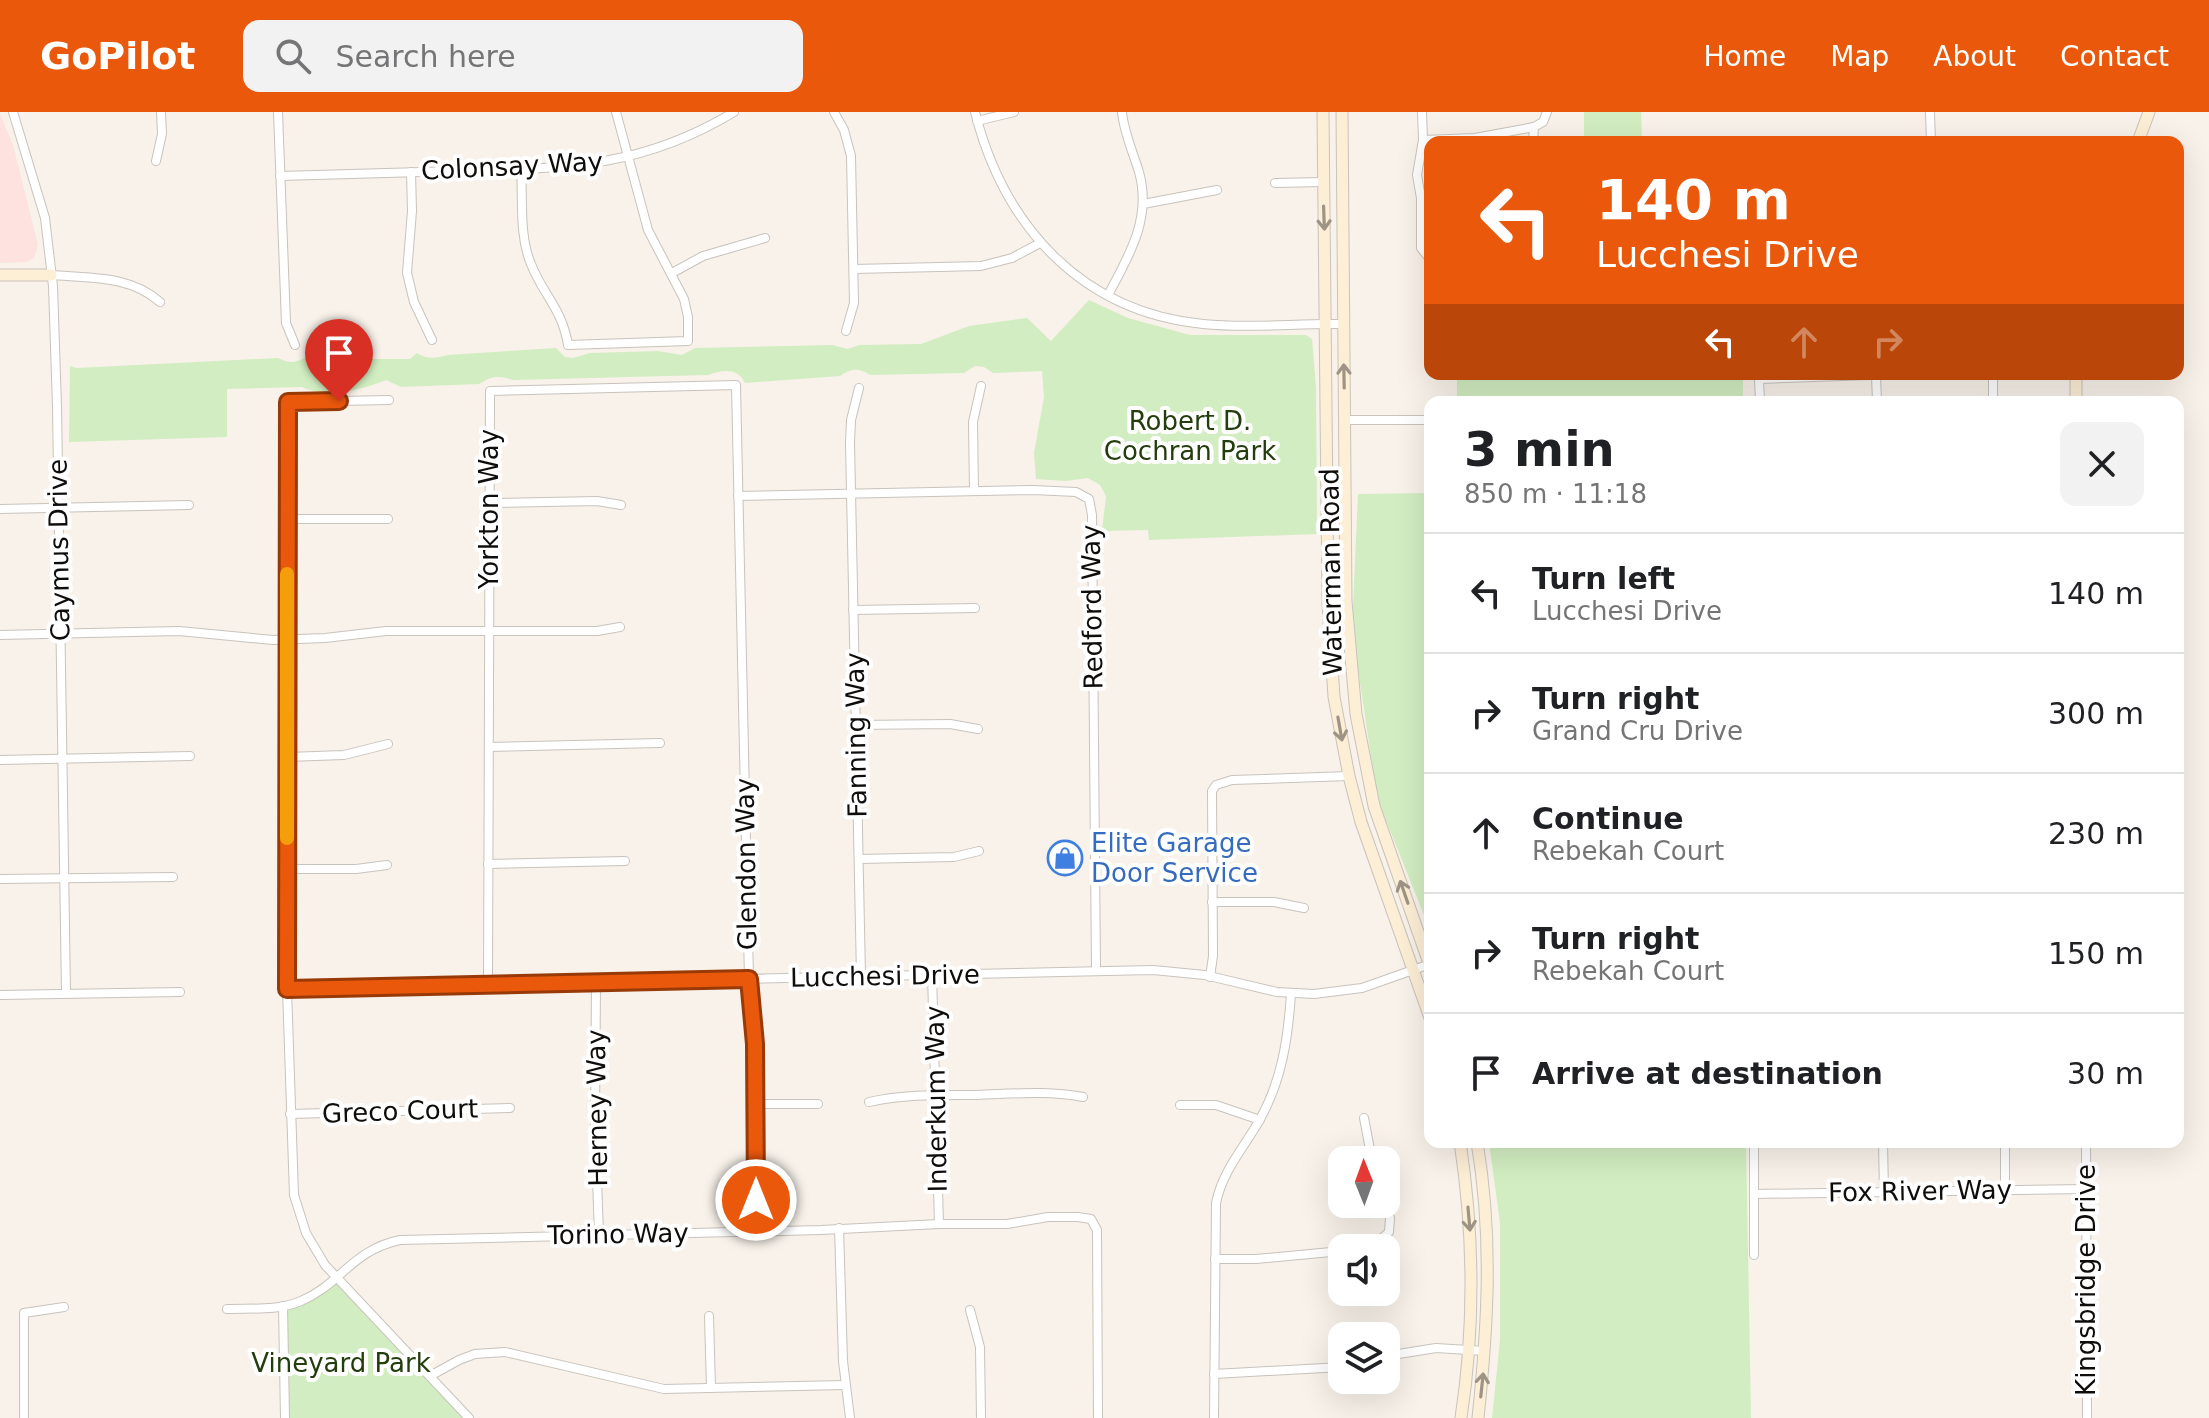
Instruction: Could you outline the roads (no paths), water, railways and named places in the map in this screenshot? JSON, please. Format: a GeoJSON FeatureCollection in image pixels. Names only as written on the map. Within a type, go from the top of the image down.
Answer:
{"type":"FeatureCollection","features":[{"type":"Feature","properties":{"kind":"street","name":"Caymus Drive"},"geometry":{"type":"LineString","coordinates":[[13,112],[45,218],[51,275],[66,993]]}},
{"type":"Feature","properties":{"kind":"street"},"geometry":{"type":"LineString","coordinates":[[156,161],[162,134],[161,112]]}},
{"type":"Feature","properties":{"kind":"street"},"geometry":{"type":"LineString","coordinates":[[278,112],[286,323],[295,345]]}},
{"type":"Feature","properties":{"kind":"street"},"geometry":{"type":"LineString","coordinates":[[521,169],[525,239],[530,262],[562,318],[568,345],[688,341],[684,299],[648,230],[616,112]]}},
{"type":"Feature","properties":{"kind":"street","name":"Colonsay Way"},"geometry":{"type":"LineString","coordinates":[[280,176],[588,166],[628,158],[688,137],[734,112]]}},
{"type":"Feature","properties":{"kind":"street"},"geometry":{"type":"LineString","coordinates":[[834,112],[844,130],[851,156],[854,303],[846,331]]}},
{"type":"Feature","properties":{"kind":"street"},"geometry":{"type":"LineString","coordinates":[[1014,112],[976,116],[996,177],[1008,200],[1040,243],[1082,279],[1108,295],[1150,313],[1203,324],[1343,324]]}},
{"type":"Feature","properties":{"kind":"street"},"geometry":{"type":"LineString","coordinates":[[1108,295],[1137,237],[1143,204],[1139,173],[1122,112]]}},
{"type":"Feature","properties":{"kind":"street","name":"Waterman Road"},"geometry":{"type":"LineString","coordinates":[[1323,112],[1329,615],[1334,697],[1349,776],[1374,864],[1424,1002]]}},
{"type":"Feature","properties":{"kind":"street","name":"Waterman Road"},"geometry":{"type":"LineString","coordinates":[[1342,112],[1346,601],[1356,714],[1374,806],[1424,948]]}},
{"type":"Feature","properties":{"kind":"street"},"geometry":{"type":"LineString","coordinates":[[1422,112],[1423,140],[1417,175],[1424,254]]}},
{"type":"Feature","properties":{"kind":"street"},"geometry":{"type":"LineString","coordinates":[[1486,136],[1534,127],[1543,122],[1547,112]]}},
{"type":"Feature","properties":{"kind":"street"},"geometry":{"type":"LineString","coordinates":[[1930,112],[1931,136]]}},
{"type":"Feature","properties":{"kind":"street"},"geometry":{"type":"LineString","coordinates":[[2140,136],[2149,112]]}},
{"type":"Feature","properties":{"kind":"street"},"geometry":{"type":"LineString","coordinates":[[1533,136],[1534,127]]}},
{"type":"Feature","properties":{"kind":"street"},"geometry":{"type":"LineString","coordinates":[[411,172],[412,211],[407,273],[414,302],[432,340]]}},
{"type":"Feature","properties":{"kind":"street"},"geometry":{"type":"LineString","coordinates":[[1275,183],[1323,182]]}},
{"type":"Feature","properties":{"kind":"street"},"geometry":{"type":"LineString","coordinates":[[1143,204],[1217,190]]}},
{"type":"Feature","properties":{"kind":"street"},"geometry":{"type":"LineString","coordinates":[[672,273],[703,256],[765,238]]}},
{"type":"Feature","properties":{"kind":"street"},"geometry":{"type":"LineString","coordinates":[[854,269],[981,266],[1012,258],[1040,243]]}},
{"type":"Feature","properties":{"kind":"street"},"geometry":{"type":"LineString","coordinates":[[0,275],[51,275],[130,283],[160,302]]}},
{"type":"Feature","properties":{"kind":"street","name":"Yorkton Way"},"geometry":{"type":"LineString","coordinates":[[488,985],[490,391],[736,385],[738,496]]}},
{"type":"Feature","properties":{"kind":"street"},"geometry":{"type":"LineString","coordinates":[[974,491],[973,422],[981,386]]}},
{"type":"Feature","properties":{"kind":"street","name":"Fanning Way"},"geometry":{"type":"LineString","coordinates":[[859,388],[850,431],[861,976]]}},
{"type":"Feature","properties":{"kind":"street"},"geometry":{"type":"LineString","coordinates":[[389,400],[288,402],[287,989],[292,1181],[299,1215],[314,1249],[336,1277],[469,1418]]}},
{"type":"Feature","properties":{"kind":"street"},"geometry":{"type":"LineString","coordinates":[[1345,420],[1424,420]]}},
{"type":"Feature","properties":{"kind":"street","name":"Redford Way"},"geometry":{"type":"LineString","coordinates":[[738,496],[974,491],[1076,492],[1089,499],[1092,515],[1096,971]]}},
{"type":"Feature","properties":{"kind":"street","name":"Glendon Way"},"geometry":{"type":"LineString","coordinates":[[738,496],[749,979],[755,1044],[756,1232]]}},
{"type":"Feature","properties":{"kind":"street"},"geometry":{"type":"LineString","coordinates":[[490,503],[597,501],[621,505]]}},
{"type":"Feature","properties":{"kind":"street"},"geometry":{"type":"LineString","coordinates":[[0,509],[189,505]]}},
{"type":"Feature","properties":{"kind":"street"},"geometry":{"type":"LineString","coordinates":[[288,519],[388,519]]}},
{"type":"Feature","properties":{"kind":"street"},"geometry":{"type":"LineString","coordinates":[[853,610],[975,608]]}},
{"type":"Feature","properties":{"kind":"street"},"geometry":{"type":"LineString","coordinates":[[0,635],[179,631],[244,639],[286,640],[370,632],[597,631],[620,627]]}},
{"type":"Feature","properties":{"kind":"street"},"geometry":{"type":"LineString","coordinates":[[856,725],[950,724],[978,729]]}},
{"type":"Feature","properties":{"kind":"street"},"geometry":{"type":"LineString","coordinates":[[489,747],[660,743]]}},
{"type":"Feature","properties":{"kind":"street"},"geometry":{"type":"LineString","coordinates":[[287,757],[344,755],[388,744]]}},
{"type":"Feature","properties":{"kind":"street"},"geometry":{"type":"LineString","coordinates":[[0,760],[190,756]]}},
{"type":"Feature","properties":{"kind":"street"},"geometry":{"type":"LineString","coordinates":[[1210,977],[1213,956],[1210,798],[1216,785],[1232,780],[1349,776]]}},
{"type":"Feature","properties":{"kind":"street"},"geometry":{"type":"LineString","coordinates":[[859,859],[954,857],[979,851]]}},
{"type":"Feature","properties":{"kind":"street"},"geometry":{"type":"LineString","coordinates":[[488,864],[625,861]]}},
{"type":"Feature","properties":{"kind":"street"},"geometry":{"type":"LineString","coordinates":[[287,869],[356,869],[387,865]]}},
{"type":"Feature","properties":{"kind":"street"},"geometry":{"type":"LineString","coordinates":[[0,879],[173,877]]}},
{"type":"Feature","properties":{"kind":"street"},"geometry":{"type":"LineString","coordinates":[[1212,902],[1274,902],[1304,908]]}},
{"type":"Feature","properties":{"kind":"street","name":"Lucchesi Drive"},"geometry":{"type":"LineString","coordinates":[[287,989],[1153,970],[1210,977],[1291,994],[1362,988],[1424,967]]}},
{"type":"Feature","properties":{"kind":"street","name":"Inderkum Way"},"geometry":{"type":"LineString","coordinates":[[932,974],[939,1224]]}},
{"type":"Feature","properties":{"kind":"street","name":"Herney Way"},"geometry":{"type":"LineString","coordinates":[[596,982],[595,1124],[599,1234]]}},
{"type":"Feature","properties":{"kind":"street"},"geometry":{"type":"LineString","coordinates":[[0,995],[180,992]]}},
{"type":"Feature","properties":{"kind":"street"},"geometry":{"type":"LineString","coordinates":[[1214,1418],[1214,1217],[1219,1189],[1233,1158],[1260,1120],[1273,1093],[1285,1054],[1291,994]]}},
{"type":"Feature","properties":{"kind":"street"},"geometry":{"type":"LineString","coordinates":[[869,1102],[889,1097],[935,1095],[1061,1093],[1083,1097]]}},
{"type":"Feature","properties":{"kind":"street"},"geometry":{"type":"LineString","coordinates":[[756,1104],[818,1104]]}},
{"type":"Feature","properties":{"kind":"street"},"geometry":{"type":"LineString","coordinates":[[1180,1105],[1216,1105],[1260,1120]]}},
{"type":"Feature","properties":{"kind":"street","name":"Greco Court"},"geometry":{"type":"LineString","coordinates":[[290,1114],[510,1108]]}},
{"type":"Feature","properties":{"kind":"street"},"geometry":{"type":"LineString","coordinates":[[1364,1118],[1369,1146]]}},
{"type":"Feature","properties":{"kind":"street"},"geometry":{"type":"LineString","coordinates":[[1461,1148],[1473,1273],[1461,1418]]}},
{"type":"Feature","properties":{"kind":"street"},"geometry":{"type":"LineString","coordinates":[[1478,1148],[1486,1216],[1489,1291],[1478,1418]]}},
{"type":"Feature","properties":{"kind":"street"},"geometry":{"type":"LineString","coordinates":[[1754,1148],[1754,1255]]}},
{"type":"Feature","properties":{"kind":"street"},"geometry":{"type":"LineString","coordinates":[[1883,1148],[1884,1192]]}},
{"type":"Feature","properties":{"kind":"street"},"geometry":{"type":"LineString","coordinates":[[2005,1148],[2005,1190]]}},
{"type":"Feature","properties":{"kind":"street","name":"Kingsbridge Drive"},"geometry":{"type":"LineString","coordinates":[[2086,1148],[2087,1418]]}},
{"type":"Feature","properties":{"kind":"street","name":"Fox River Way"},"geometry":{"type":"LineString","coordinates":[[1754,1194],[2087,1189]]}},
{"type":"Feature","properties":{"kind":"street","name":"Torino Way"},"geometry":{"type":"LineString","coordinates":[[227,1309],[283,1306],[314,1294],[361,1254],[400,1240],[1007,1224],[1048,1217],[1078,1217],[1091,1219],[1097,1230],[1098,1418]]}},
{"type":"Feature","properties":{"kind":"street"},"geometry":{"type":"LineString","coordinates":[[839,1228],[845,1385],[850,1418]]}},
{"type":"Feature","properties":{"kind":"street"},"geometry":{"type":"LineString","coordinates":[[1215,1259],[1256,1259],[1328,1252]]}},
{"type":"Feature","properties":{"kind":"street"},"geometry":{"type":"LineString","coordinates":[[283,1306],[285,1418]]}},
{"type":"Feature","properties":{"kind":"street"},"geometry":{"type":"LineString","coordinates":[[24,1418],[23,1315],[28,1310],[64,1307]]}},
{"type":"Feature","properties":{"kind":"street"},"geometry":{"type":"LineString","coordinates":[[970,1310],[980,1347],[981,1418]]}},
{"type":"Feature","properties":{"kind":"street"},"geometry":{"type":"LineString","coordinates":[[709,1316],[711,1388]]}},
{"type":"Feature","properties":{"kind":"street"},"geometry":{"type":"LineString","coordinates":[[1400,1353],[1419,1349],[1485,1351]]}},
{"type":"Feature","properties":{"kind":"street"},"geometry":{"type":"LineString","coordinates":[[430,1376],[475,1354],[505,1352],[649,1388],[845,1385]]}},
{"type":"Feature","properties":{"kind":"street"},"geometry":{"type":"LineString","coordinates":[[1214,1374],[1328,1368]]}},
{"type":"Feature","properties":{"kind":"place","name":"Elite Garage Door Service"},"geometry":{"type":"Point","coordinates":[1065,858]}},
{"type":"Feature","properties":{"kind":"park label","name":"Robert D. Cochran Park"},"geometry":{"type":"Point","coordinates":[1190,436]}},
{"type":"Feature","properties":{"kind":"park label","name":"Vineyard Park"},"geometry":{"type":"Point","coordinates":[341,1363]}}]}
